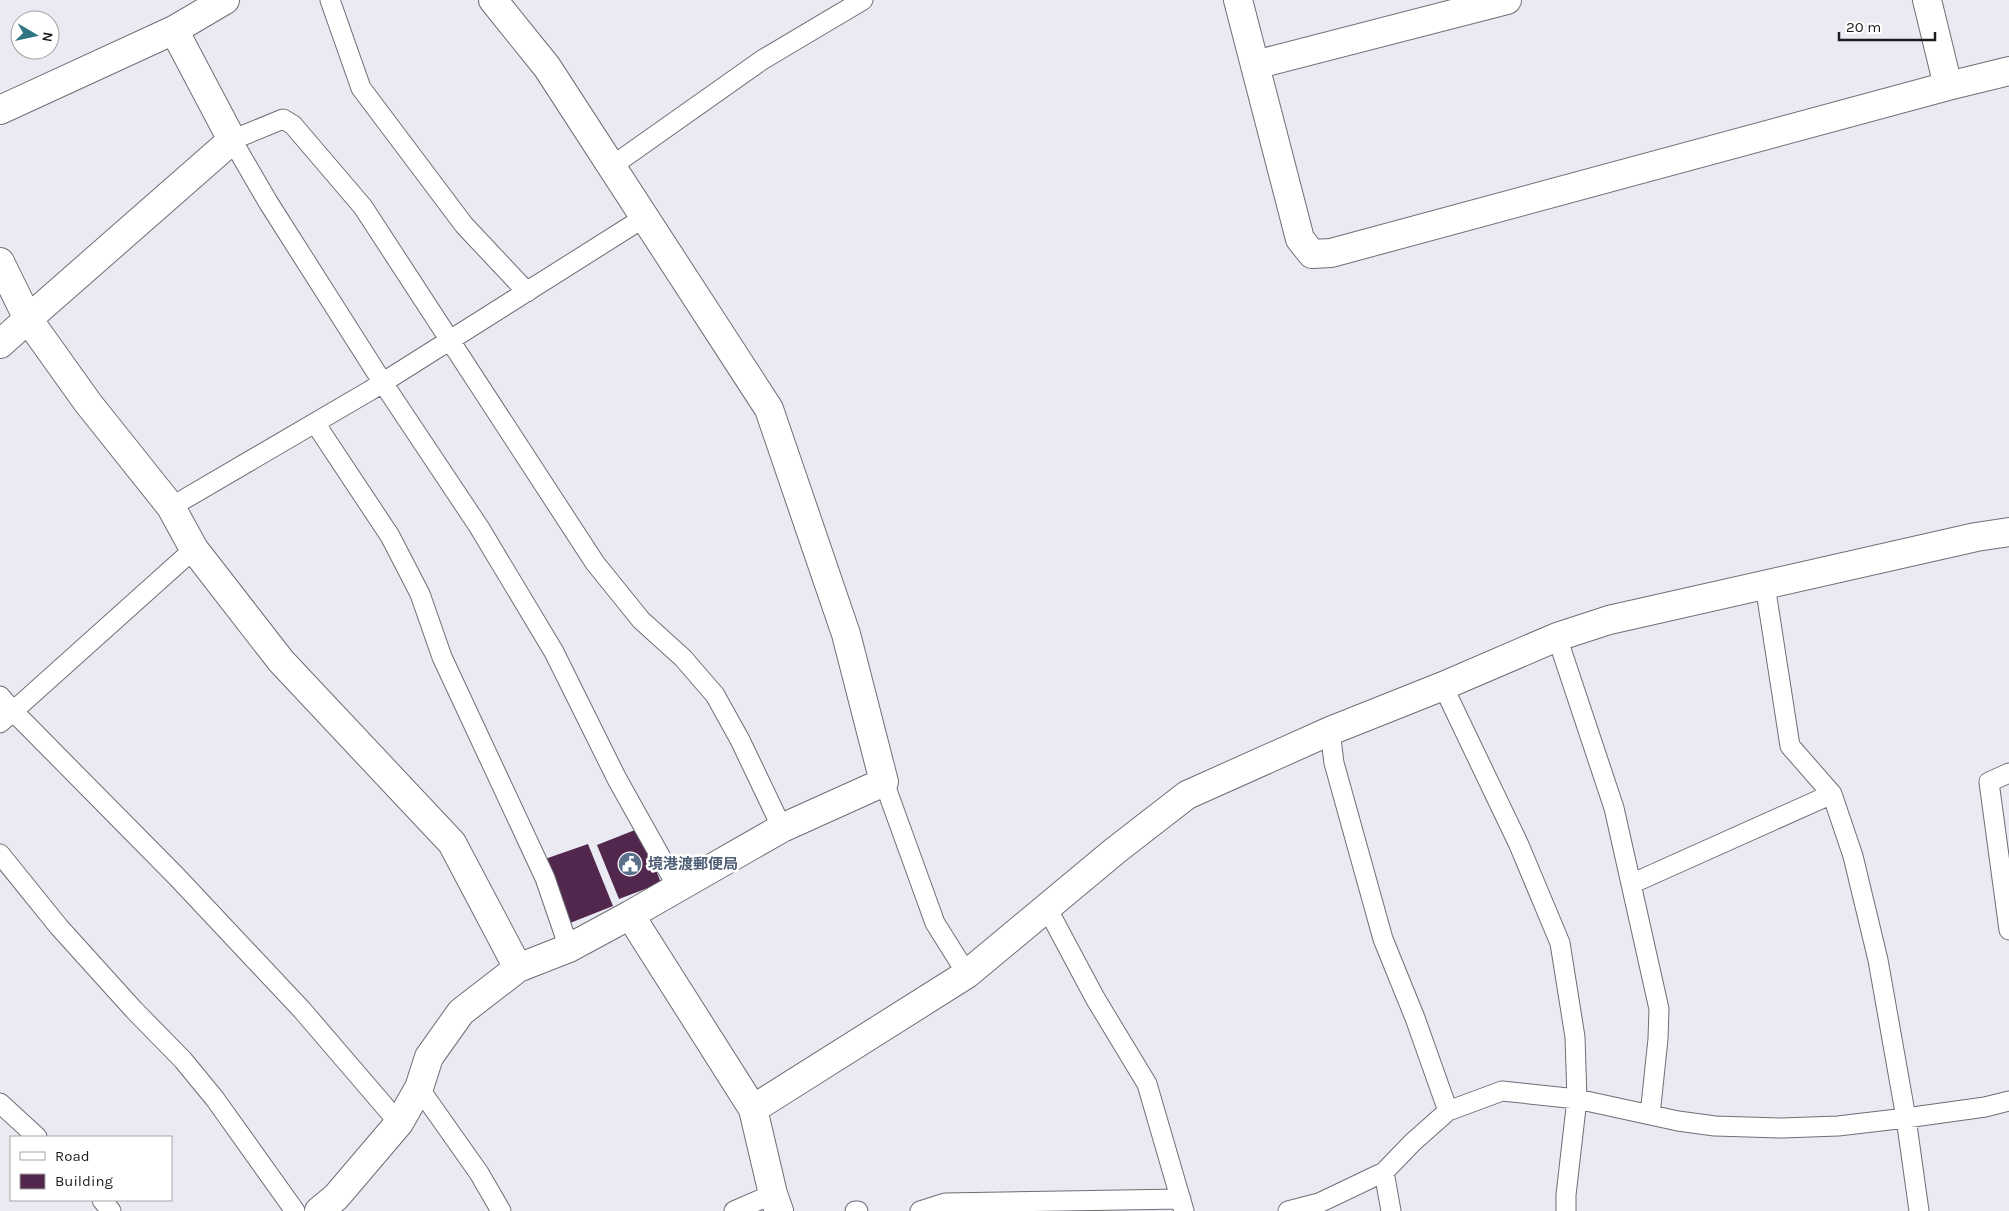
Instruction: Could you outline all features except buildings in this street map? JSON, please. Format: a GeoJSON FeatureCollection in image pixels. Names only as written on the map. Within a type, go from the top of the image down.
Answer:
{"type":"FeatureCollection","features":[{"type":"Feature","properties":{"kind":"street"},"geometry":{"type":"LineString","coordinates":[[0,110],[174,30],[225,0]]}},
{"type":"Feature","properties":{"kind":"street"},"geometry":{"type":"LineString","coordinates":[[319,1211],[336,1197],[399,1123],[419,1088],[429,1057],[461,1012],[518,968],[569,948],[782,828],[884,782],[846,634],[769,409],[547,67],[493,0]]}},
{"type":"Feature","properties":{"kind":"street"},"geometry":{"type":"LineString","coordinates":[[1238,0],[1300,239],[1312,254],[1330,254],[1948,86],[2009,72]]}},
{"type":"Feature","properties":{"kind":"street"},"geometry":{"type":"LineString","coordinates":[[1255,65],[1507,0]]}},
{"type":"Feature","properties":{"kind":"street"},"geometry":{"type":"LineString","coordinates":[[1927,0],[1948,86]]}},
{"type":"Feature","properties":{"kind":"street"},"geometry":{"type":"LineString","coordinates":[[0,344],[232,140],[174,30]]}},
{"type":"Feature","properties":{"kind":"street"},"geometry":{"type":"LineString","coordinates":[[0,262],[28,319],[88,402],[171,507],[194,549],[281,661],[452,843],[518,968]]}},
{"type":"Feature","properties":{"kind":"street"},"geometry":{"type":"LineString","coordinates":[[753,1109],[967,974],[1116,850],[1187,796],[1330,731],[1443,686],[1556,637],[1609,620],[2009,532]]}},
{"type":"Feature","properties":{"kind":"street"},"geometry":{"type":"LineString","coordinates":[[630,915],[753,1109],[776,1202]]}},
{"type":"Feature","properties":{"kind":"lane"},"geometry":{"type":"LineString","coordinates":[[330,0],[361,88],[464,224],[526,292]]}},
{"type":"Feature","properties":{"kind":"lane"},"geometry":{"type":"LineString","coordinates":[[612,166],[762,60],[863,0]]}},
{"type":"Feature","properties":{"kind":"lane"},"geometry":{"type":"LineString","coordinates":[[678,888],[617,779],[554,652],[479,527],[383,383],[268,202],[232,140],[283,118],[293,125],[363,207],[594,563],[641,620],[683,658],[715,695],[740,740],[782,828]]}},
{"type":"Feature","properties":{"kind":"lane"},"geometry":{"type":"LineString","coordinates":[[171,507],[383,383],[645,217]]}},
{"type":"Feature","properties":{"kind":"lane"},"geometry":{"type":"LineString","coordinates":[[315,423],[390,536],[420,594],[442,657],[545,878],[569,948]]}},
{"type":"Feature","properties":{"kind":"lane"},"geometry":{"type":"LineString","coordinates":[[7,718],[194,549]]}},
{"type":"Feature","properties":{"kind":"lane"},"geometry":{"type":"LineString","coordinates":[[1765,585],[1790,746],[1832,794],[1853,856],[1878,960],[1906,1118],[1919,1211]]}},
{"type":"Feature","properties":{"kind":"lane"},"geometry":{"type":"LineString","coordinates":[[1556,637],[1614,808],[1659,1009],[1658,1040],[1650,1115]]}},
{"type":"Feature","properties":{"kind":"lane"},"geometry":{"type":"LineString","coordinates":[[1443,686],[1519,845],[1560,943],[1576,1037],[1577,1099],[1566,1195],[1566,1211]]}},
{"type":"Feature","properties":{"kind":"lane"},"geometry":{"type":"LineString","coordinates":[[0,696],[7,718],[177,877],[283,989],[399,1123]]}},
{"type":"Feature","properties":{"kind":"lane"},"geometry":{"type":"LineString","coordinates":[[1330,731],[1334,763],[1383,939],[1415,1018],[1448,1111]]}},
{"type":"Feature","properties":{"kind":"lane"},"geometry":{"type":"LineString","coordinates":[[2009,773],[1989,782],[2009,930]]}},
{"type":"Feature","properties":{"kind":"lane"},"geometry":{"type":"LineString","coordinates":[[884,782],[935,923],[967,974]]}},
{"type":"Feature","properties":{"kind":"lane"},"geometry":{"type":"LineString","coordinates":[[1632,884],[1832,794]]}},
{"type":"Feature","properties":{"kind":"lane"},"geometry":{"type":"LineString","coordinates":[[0,854],[59,926],[134,1010],[182,1060],[215,1099],[295,1211]]}},
{"type":"Feature","properties":{"kind":"lane"},"geometry":{"type":"LineString","coordinates":[[920,1211],[945,1203],[1185,1208],[1147,1084],[1095,998],[1047,908]]}},
{"type":"Feature","properties":{"kind":"lane"},"geometry":{"type":"LineString","coordinates":[[419,1088],[479,1172],[502,1211]]}},
{"type":"Feature","properties":{"kind":"lane"},"geometry":{"type":"LineString","coordinates":[[1288,1211],[1319,1204],[1384,1172],[1413,1142],[1448,1111],[1502,1091],[1577,1099],[1650,1115],[1715,1126],[1782,1128],[1838,1126],[1985,1107],[2009,1102]]}},
{"type":"Feature","properties":{"kind":"lane"},"geometry":{"type":"LineString","coordinates":[[0,1103],[36,1136]]}},
{"type":"Feature","properties":{"kind":"lane"},"geometry":{"type":"LineString","coordinates":[[1384,1172],[1391,1211]]}},
{"type":"Feature","properties":{"kind":"lane"},"geometry":{"type":"LineString","coordinates":[[103,1201],[111,1211]]}},
{"type":"Feature","properties":{"kind":"lane"},"geometry":{"type":"LineString","coordinates":[[734,1211],[776,1202]]}},
{"type":"Feature","properties":{"kind":"place","name":"境港渡郵便局"},"geometry":{"type":"Point","coordinates":[630,864]}}]}
